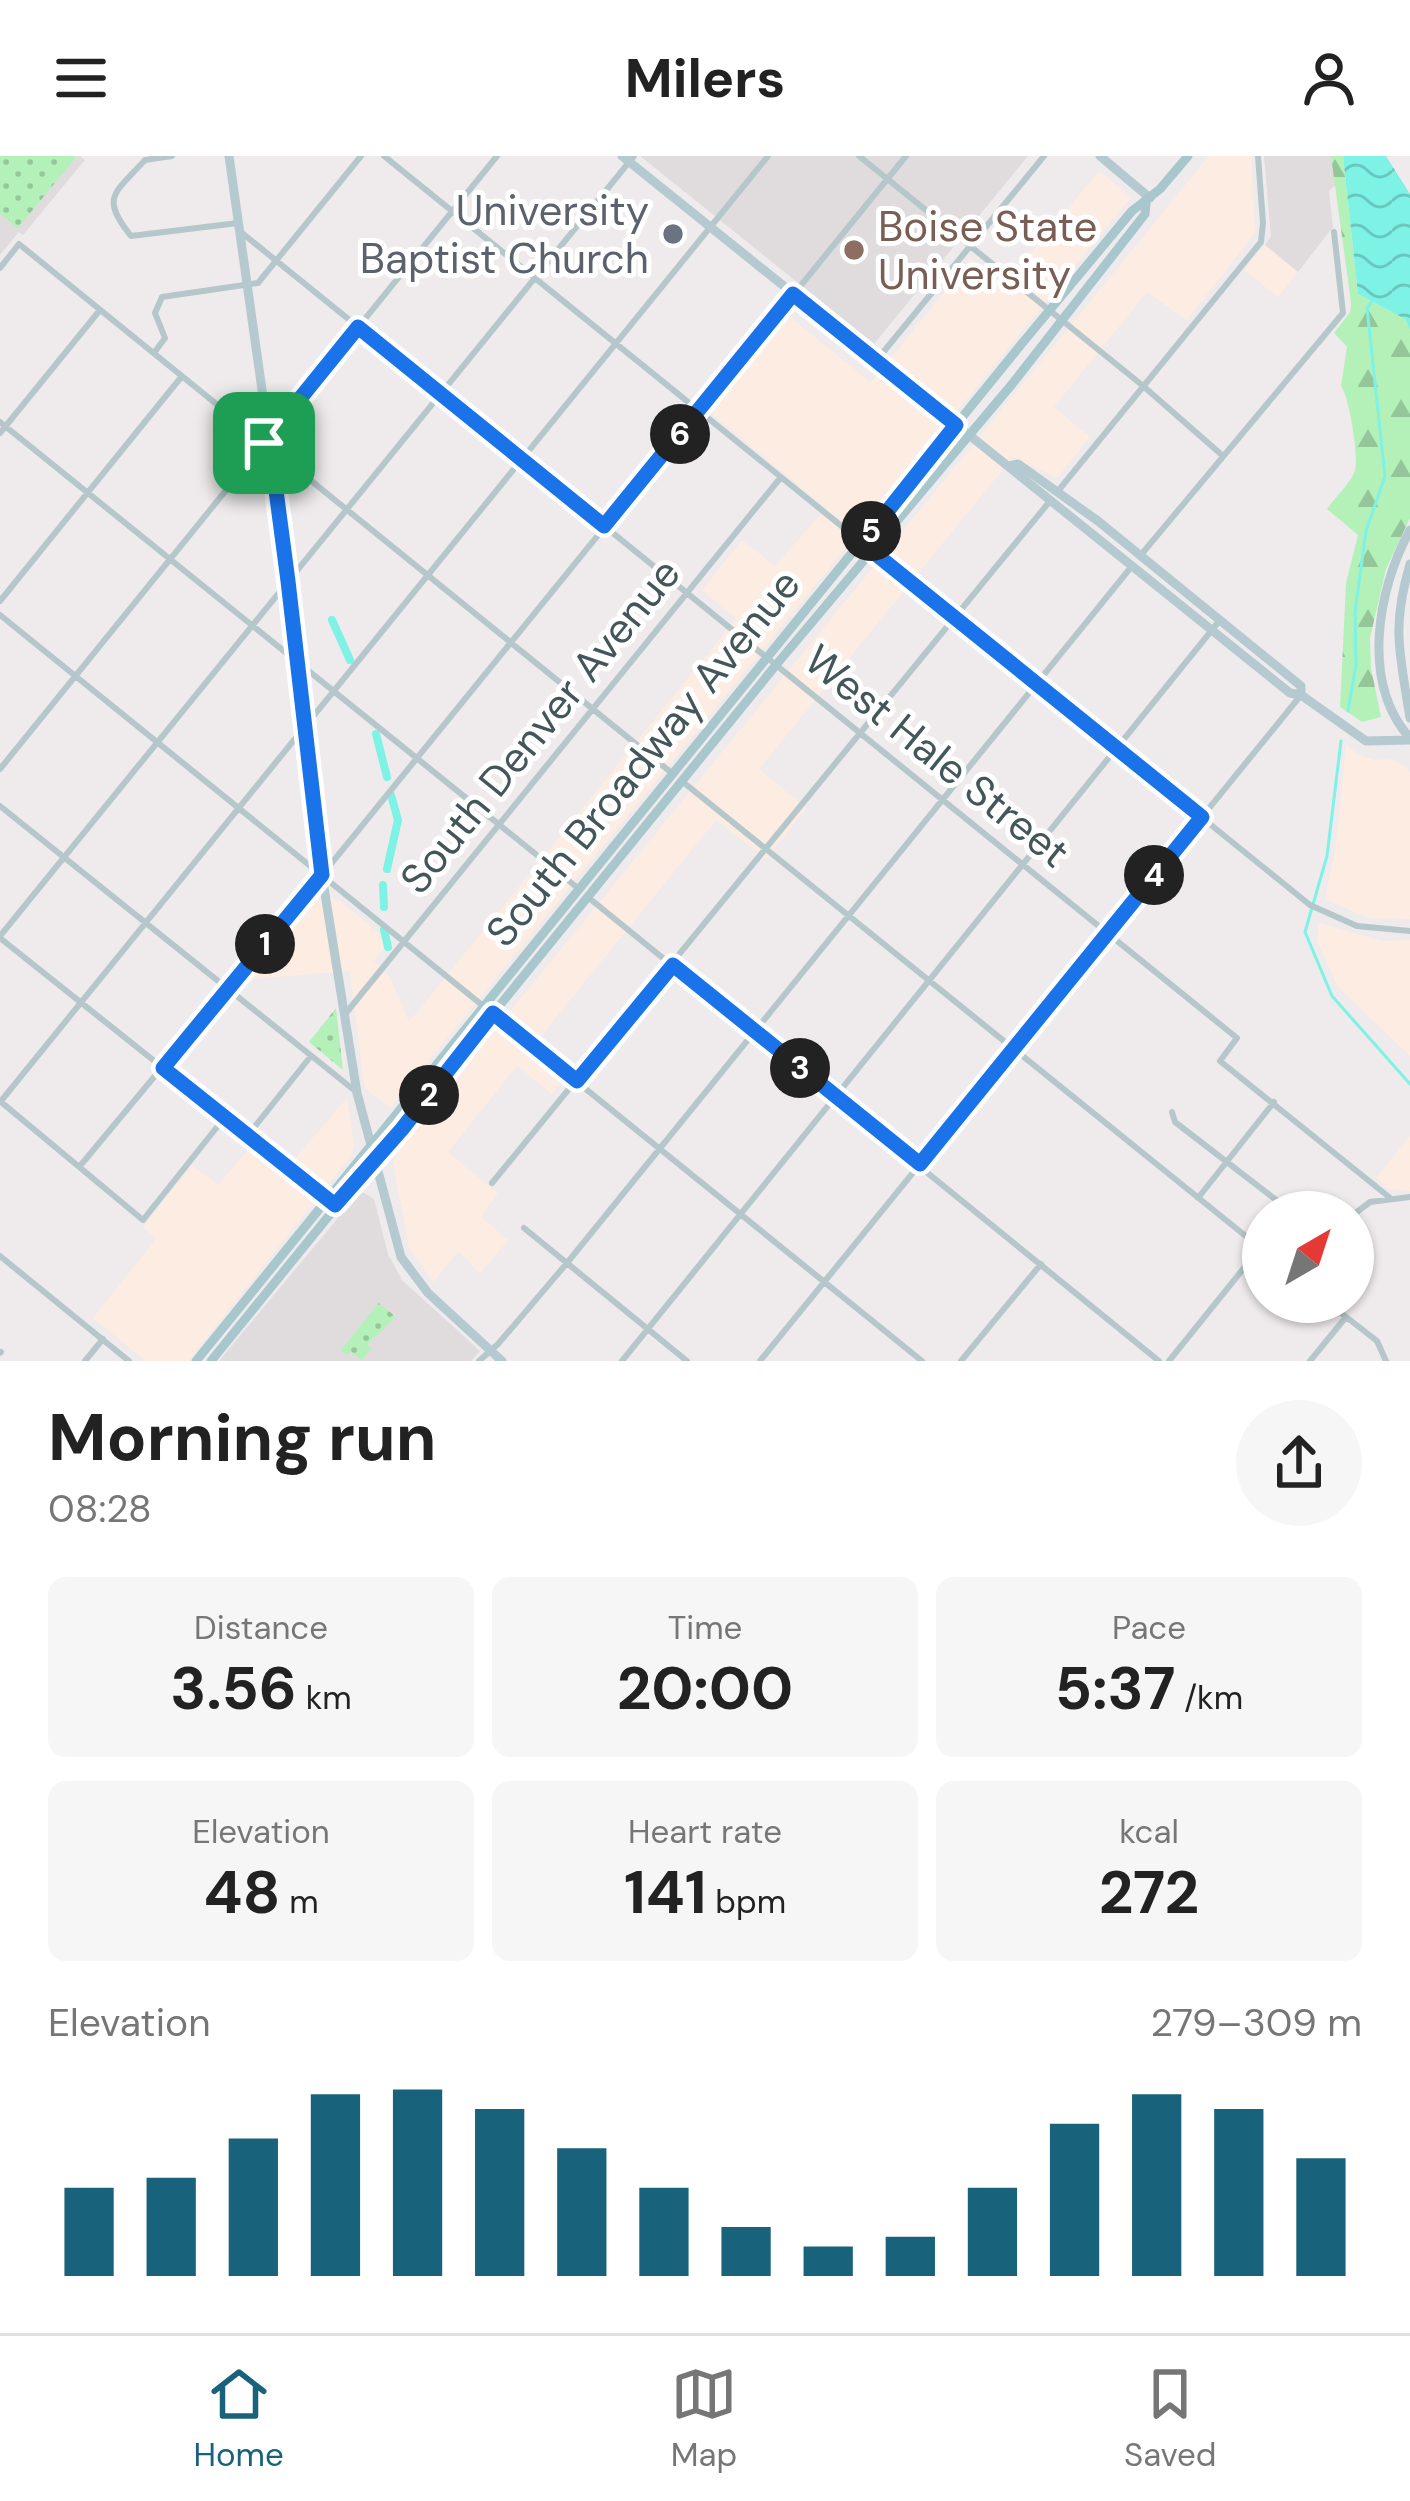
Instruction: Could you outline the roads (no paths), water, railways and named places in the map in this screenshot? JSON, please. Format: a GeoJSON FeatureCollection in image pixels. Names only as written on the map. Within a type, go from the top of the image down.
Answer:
{"type":"FeatureCollection","features":[{"type":"Feature","properties":{"kind":"main road","name":"South Broadway Avenue"},"geometry":{"type":"LineString","coordinates":[[211,1361],[370,1145],[482,1005],[1136,206],[1148,200],[1188,156]]}},
{"type":"Feature","properties":{"kind":"main road","name":"South Broadway Avenue"},"geometry":{"type":"LineString","coordinates":[[196,1361],[331,1202],[374,1160],[776,665],[969,436],[1145,214],[1148,200]]}},
{"type":"Feature","properties":{"kind":"street"},"geometry":{"type":"LineString","coordinates":[[172,156],[145,160],[112,200],[112,209],[131,236],[239,227]]}},
{"type":"Feature","properties":{"kind":"street"},"geometry":{"type":"LineString","coordinates":[[229,156],[264,404],[264,443],[275,483],[299,664],[322,875],[357,1093],[397,1248],[406,1266],[428,1293],[502,1361]]}},
{"type":"Feature","properties":{"kind":"street"},"geometry":{"type":"LineString","coordinates":[[154,353],[165,338],[155,313],[162,297],[258,283],[361,156]]}},
{"type":"Feature","properties":{"kind":"street"},"geometry":{"type":"LineString","coordinates":[[384,156],[1304,900],[1324,913],[1375,931],[1410,931]]}},
{"type":"Feature","properties":{"kind":"street"},"geometry":{"type":"LineString","coordinates":[[0,769],[497,156]]}},
{"type":"Feature","properties":{"kind":"street"},"geometry":{"type":"LineString","coordinates":[[225,1117],[142,1220],[0,1101],[768,156]]}},
{"type":"Feature","properties":{"kind":"street"},"geometry":{"type":"LineString","coordinates":[[860,156],[1223,456]]}},
{"type":"Feature","properties":{"kind":"street"},"geometry":{"type":"LineString","coordinates":[[80,1166],[906,156]]}},
{"type":"Feature","properties":{"kind":"street"},"geometry":{"type":"LineString","coordinates":[[876,361],[1044,156]]}},
{"type":"Feature","properties":{"kind":"street"},"geometry":{"type":"LineString","coordinates":[[1100,156],[1148,200]]}},
{"type":"Feature","properties":{"kind":"street"},"geometry":{"type":"LineString","coordinates":[[492,1183],[1261,242],[1258,156]]}},
{"type":"Feature","properties":{"kind":"street"},"geometry":{"type":"LineString","coordinates":[[331,1202],[0,938],[628,158],[969,436],[1009,466],[1018,464],[1131,566],[1290,693],[1301,695],[1366,741],[1410,739]]}},
{"type":"Feature","properties":{"kind":"street","name":"West Hale Street"},"geometry":{"type":"LineString","coordinates":[[239,227],[1237,1038],[1220,1061],[1390,1197]]}},
{"type":"Feature","properties":{"kind":"street"},"geometry":{"type":"LineString","coordinates":[[479,1361],[567,1263],[1131,566],[1343,313],[1334,232]]}},
{"type":"Feature","properties":{"kind":"street"},"geometry":{"type":"LineString","coordinates":[[0,268],[19,244],[1242,1233]]}},
{"type":"Feature","properties":{"kind":"street"},"geometry":{"type":"LineString","coordinates":[[100,310],[2,427],[1159,1361]]}},
{"type":"Feature","properties":{"kind":"street"},"geometry":{"type":"LineString","coordinates":[[0,601],[182,376]]}},
{"type":"Feature","properties":{"kind":"street","name":"South Denver Avenue"},"geometry":{"type":"LineString","coordinates":[[346,1013],[781,477]]}},
{"type":"Feature","properties":{"kind":"street"},"geometry":{"type":"LineString","coordinates":[[760,1361],[1301,695],[1301,686],[1220,620],[1054,496]]}},
{"type":"Feature","properties":{"kind":"street"},"geometry":{"type":"LineString","coordinates":[[1410,530],[1394,560],[1383,600],[1379,654],[1393,719],[1410,739]]}},
{"type":"Feature","properties":{"kind":"street"},"geometry":{"type":"LineString","coordinates":[[1410,564],[1400,599],[1396,645],[1410,718]]}},
{"type":"Feature","properties":{"kind":"street"},"geometry":{"type":"LineString","coordinates":[[0,615],[922,1361]]}},
{"type":"Feature","properties":{"kind":"street"},"geometry":{"type":"LineString","coordinates":[[622,1361],[1220,620]]}},
{"type":"Feature","properties":{"kind":"street"},"geometry":{"type":"LineString","coordinates":[[0,806],[357,1093]]}},
{"type":"Feature","properties":{"kind":"street"},"geometry":{"type":"LineString","coordinates":[[248,1135],[311,1056]]}},
{"type":"Feature","properties":{"kind":"street"},"geometry":{"type":"LineString","coordinates":[[1198,1198],[1274,1102]]}},
{"type":"Feature","properties":{"kind":"street"},"geometry":{"type":"LineString","coordinates":[[1172,1112],[1175,1122],[1264,1191]]}},
{"type":"Feature","properties":{"kind":"street"},"geometry":{"type":"LineString","coordinates":[[1374,1201],[1410,1197]]}},
{"type":"Feature","properties":{"kind":"street"},"geometry":{"type":"LineString","coordinates":[[524,1228],[688,1361]]}},
{"type":"Feature","properties":{"kind":"street"},"geometry":{"type":"LineString","coordinates":[[0,1256],[129,1361]]}},
{"type":"Feature","properties":{"kind":"street"},"geometry":{"type":"LineString","coordinates":[[961,1361],[1041,1264]]}},
{"type":"Feature","properties":{"kind":"street"},"geometry":{"type":"LineString","coordinates":[[1168,1361],[1242,1273]]}},
{"type":"Feature","properties":{"kind":"street"},"geometry":{"type":"LineString","coordinates":[[1310,1361],[1344,1323]]}},
{"type":"Feature","properties":{"kind":"street"},"geometry":{"type":"LineString","coordinates":[[1354,1323],[1377,1341],[1386,1361]]}},
{"type":"Feature","properties":{"kind":"street"},"geometry":{"type":"LineString","coordinates":[[85,1361],[103,1340]]}},
{"type":"Feature","properties":{"kind":"water"},"geometry":{"type":"Polygon","coordinates":[[[1343,156],[1386,156],[1410,194],[1410,330],[1405,319],[1358,294],[1343,156]]]}},
{"type":"Feature","properties":{"kind":"waterway"},"geometry":{"type":"LineString","coordinates":[[1348,711],[1366,531],[1385,476],[1367,308],[1373,300]]}},
{"type":"Feature","properties":{"kind":"waterway"},"geometry":{"type":"LineString","coordinates":[[332,620],[350,660]]}},
{"type":"Feature","properties":{"kind":"waterway"},"geometry":{"type":"LineString","coordinates":[[376,734],[387,777]]}},
{"type":"Feature","properties":{"kind":"waterway"},"geometry":{"type":"LineString","coordinates":[[1341,741],[1327,856],[1305,932],[1332,996],[1410,1084]]}},
{"type":"Feature","properties":{"kind":"waterway"},"geometry":{"type":"LineString","coordinates":[[387,869],[398,820],[391,795]]}},
{"type":"Feature","properties":{"kind":"waterway"},"geometry":{"type":"LineString","coordinates":[[383,885],[384,907]]}},
{"type":"Feature","properties":{"kind":"waterway"},"geometry":{"type":"LineString","coordinates":[[384,930],[388,947]]}},
{"type":"Feature","properties":{"kind":"place","name":"University Baptist Church"},"geometry":{"type":"Point","coordinates":[673,234]}},
{"type":"Feature","properties":{"kind":"place","name":"Boise State University"},"geometry":{"type":"Point","coordinates":[854,250]}}]}
